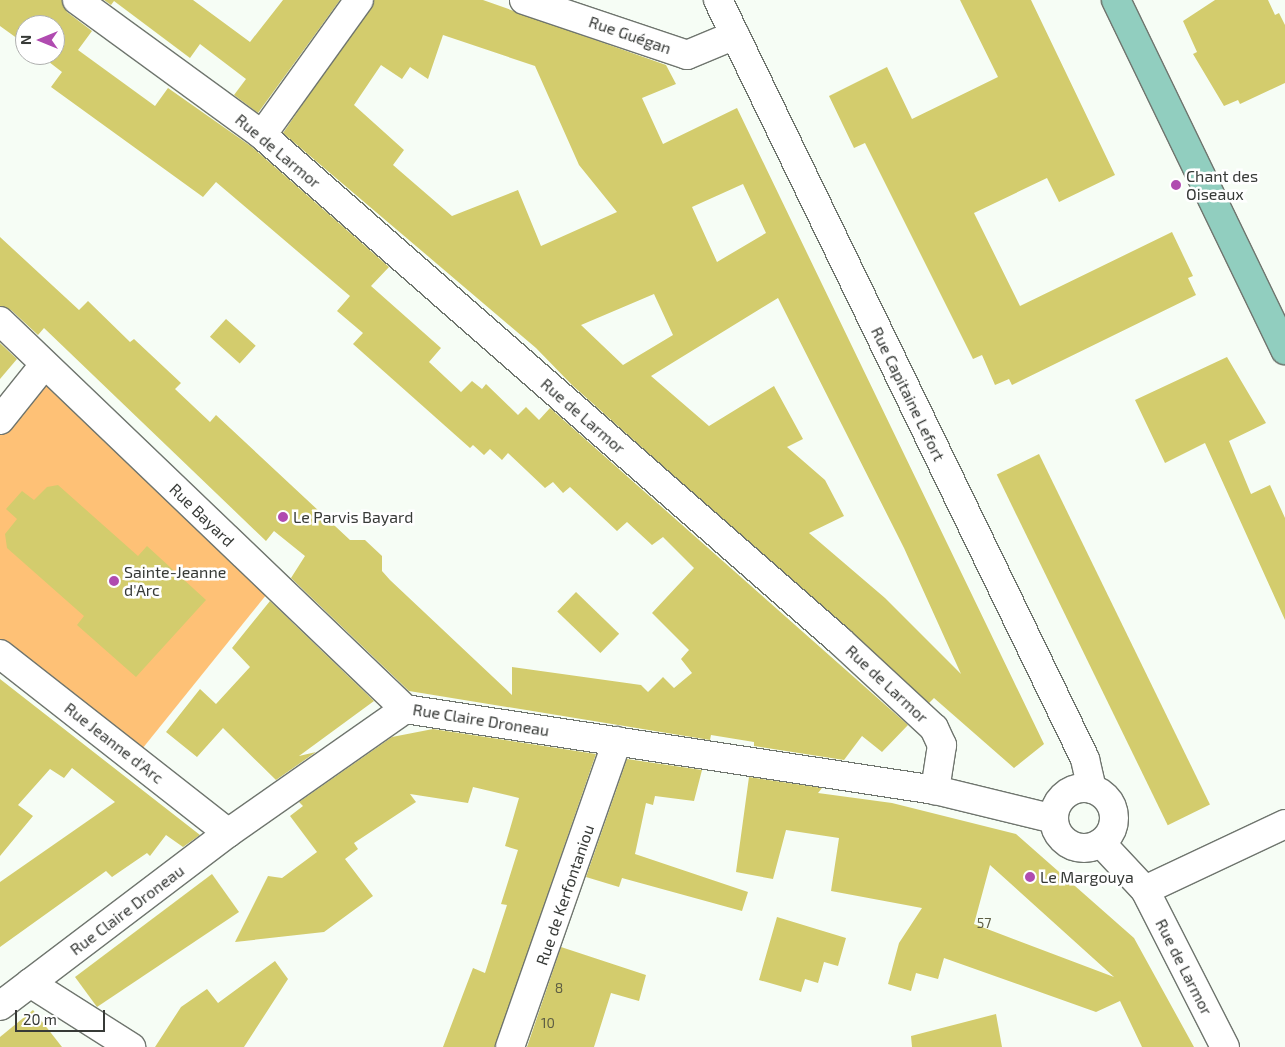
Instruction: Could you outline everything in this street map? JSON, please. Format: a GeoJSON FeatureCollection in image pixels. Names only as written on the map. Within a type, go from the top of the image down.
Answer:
{"type":"FeatureCollection","features":[{"type":"Feature","properties":{"kind":"main road"},"geometry":{"type":"LineString","coordinates":[[1116,0],[1285,350]]}},
{"type":"Feature","properties":{"kind":"street","name":"Rue de Larmor"},"geometry":{"type":"LineString","coordinates":[[77,0],[262,135],[934,728],[942,745],[935,790]]}},
{"type":"Feature","properties":{"kind":"street"},"geometry":{"type":"LineString","coordinates":[[262,135],[359,0]]}},
{"type":"Feature","properties":{"kind":"street","name":"Rue Guégan"},"geometry":{"type":"LineString","coordinates":[[524,0],[687,55],[735,36]]}},
{"type":"Feature","properties":{"kind":"street","name":"Rue Capitaine Lefort"},"geometry":{"type":"LineString","coordinates":[[718,0],[1084,759],[1092,790]]}},
{"type":"Feature","properties":{"kind":"street","name":"Rue Bayard"},"geometry":{"type":"LineString","coordinates":[[0,321],[405,709]]}},
{"type":"Feature","properties":{"kind":"street"},"geometry":{"type":"LineString","coordinates":[[0,420],[44,364]]}},
{"type":"Feature","properties":{"kind":"street","name":"Rue Jeanne d'Arc"},"geometry":{"type":"LineString","coordinates":[[0,654],[228,833]]}},
{"type":"Feature","properties":{"kind":"street","name":"Rue Claire Droneau"},"geometry":{"type":"LineString","coordinates":[[0,1006],[228,833],[405,709],[935,790]]}},
{"type":"Feature","properties":{"kind":"street","name":"Rue de Kerfontaniou"},"geometry":{"type":"LineString","coordinates":[[510,1047],[617,741]]}},
{"type":"Feature","properties":{"kind":"street"},"geometry":{"type":"LineString","coordinates":[[935,790],[1054,819]]}},
{"type":"Feature","properties":{"kind":"street"},"geometry":{"type":"LineString","coordinates":[[1092,790],[1112,809],[1112,828],[1101,843],[1074,847],[1060,836],[1054,819],[1066,794],[1092,790]]}},
{"type":"Feature","properties":{"kind":"street"},"geometry":{"type":"LineString","coordinates":[[1145,890],[1285,824]]}},
{"type":"Feature","properties":{"kind":"street","name":"Rue de Larmor"},"geometry":{"type":"LineString","coordinates":[[1101,843],[1145,890],[1225,1047]]}},
{"type":"Feature","properties":{"kind":"street"},"geometry":{"type":"LineString","coordinates":[[30,983],[131,1047]]}},
{"type":"Feature","properties":{"kind":"shaded area"},"geometry":{"type":"Polygon","coordinates":[[[44,365],[275,584],[134,759],[0,654],[0,420],[44,365]]]}},
{"type":"Feature","properties":{"kind":"building"},"geometry":{"type":"Polygon","coordinates":[[[0,0],[62,0],[67,12],[92,31],[78,50],[155,106],[168,88],[252,147],[389,267],[371,286],[441,348],[429,362],[461,392],[472,381],[482,389],[486,384],[518,415],[526,407],[539,420],[550,408],[908,725],[882,752],[862,736],[844,760],[754,746],[754,742],[711,735],[710,740],[409,691],[291,578],[305,556],[274,531],[266,541],[44,328],[38,335],[11,310],[0,306],[0,237],[79,310],[88,301],[130,342],[134,339],[181,383],[175,389],[210,422],[216,415],[350,540],[365,540],[382,556],[382,571],[390,580],[512,695],[512,667],[641,685],[648,692],[663,677],[674,688],[692,673],[681,659],[689,650],[652,613],[694,568],[663,537],[652,545],[627,522],[617,531],[570,487],[563,493],[553,482],[545,488],[508,453],[502,460],[490,449],[484,455],[473,445],[470,448],[353,344],[363,333],[337,311],[350,296],[216,182],[203,197],[51,87],[62,72],[53,65],[65,65],[65,15],[15,15],[15,37],[0,26],[0,0]]]}},
{"type":"Feature","properties":{"kind":"building"},"geometry":{"type":"Polygon","coordinates":[[[104,0],[193,0],[250,42],[283,0],[340,0],[258,113],[234,95],[246,79],[200,44],[190,58],[114,1],[111,5],[104,0]]]}},
{"type":"Feature","properties":{"kind":"building"},"geometry":{"type":"Polygon","coordinates":[[[374,0],[483,0],[666,65],[676,84],[642,98],[663,144],[737,108],[1044,744],[1014,768],[934,698],[929,703],[572,385],[536,348],[283,133],[374,0]],[[443,35],[428,79],[410,67],[402,79],[381,65],[354,105],[404,150],[393,165],[452,216],[518,190],[541,246],[617,212],[579,165],[535,66],[443,35]],[[743,184],[692,207],[717,262],[766,233],[743,184]],[[654,294],[581,325],[623,365],[673,335],[654,294]],[[778,298],[651,376],[709,426],[774,386],[803,439],[787,447],[825,480],[844,516],[809,533],[885,598],[961,674],[904,548],[778,298]]]}},
{"type":"Feature","properties":{"kind":"building"},"geometry":{"type":"Polygon","coordinates":[[[960,0],[1031,0],[1115,175],[1059,202],[1047,178],[974,213],[1020,306],[1172,232],[1193,276],[1188,278],[1196,295],[1012,385],[1009,379],[995,385],[982,355],[973,359],[865,143],[854,148],[829,96],[887,67],[912,119],[998,77],[960,0]]]}},
{"type":"Feature","properties":{"kind":"building"},"geometry":{"type":"Polygon","coordinates":[[[1215,0],[1268,0],[1275,15],[1279,13],[1285,25],[1285,83],[1240,104],[1238,100],[1224,106],[1193,54],[1197,52],[1183,21],[1215,0]]]}},
{"type":"Feature","properties":{"kind":"building"},"geometry":{"type":"Polygon","coordinates":[[[226,319],[256,346],[240,364],[210,337],[226,319]]]}},
{"type":"Feature","properties":{"kind":"building"},"geometry":{"type":"Polygon","coordinates":[[[0,343],[17,359],[0,379],[0,343]]]}},
{"type":"Feature","properties":{"kind":"building"},"geometry":{"type":"Polygon","coordinates":[[[1227,357],[1266,423],[1229,441],[1251,494],[1270,485],[1285,518],[1285,620],[1205,443],[1165,463],[1135,400],[1227,357]]]}},
{"type":"Feature","properties":{"kind":"building"},"geometry":{"type":"Polygon","coordinates":[[[1039,454],[1210,805],[1168,825],[997,475],[1039,454]]]}},
{"type":"Feature","properties":{"kind":"building","name":"Sainte-Jeanne d'Arc"},"geometry":{"type":"Polygon","coordinates":[[[58,485],[138,556],[147,546],[206,600],[136,677],[77,625],[84,616],[7,548],[5,534],[17,519],[6,509],[22,491],[34,500],[47,487],[58,485]]]}},
{"type":"Feature","properties":{"kind":"building"},"geometry":{"type":"Polygon","coordinates":[[[576,592],[619,634],[600,653],[557,611],[576,592]]]}},
{"type":"Feature","properties":{"kind":"building"},"geometry":{"type":"Polygon","coordinates":[[[270,601],[374,701],[299,756],[316,752],[276,780],[223,728],[197,757],[166,732],[200,689],[216,704],[250,667],[232,648],[270,601]]]}},
{"type":"Feature","properties":{"kind":"building"},"geometry":{"type":"Polygon","coordinates":[[[0,679],[200,835],[183,847],[166,835],[150,856],[147,853],[112,877],[106,871],[0,947],[0,882],[115,802],[72,768],[64,778],[50,769],[18,805],[33,816],[0,856],[0,679]]]}},
{"type":"Feature","properties":{"kind":"building"},"geometry":{"type":"Polygon","coordinates":[[[433,729],[596,754],[495,1047],[443,1047],[473,968],[485,973],[507,905],[501,904],[518,850],[505,846],[519,798],[473,787],[468,803],[410,794],[416,802],[354,843],[358,849],[345,859],[373,896],[324,932],[235,942],[268,876],[282,878],[317,852],[290,816],[303,806],[299,802],[392,737],[433,729]]]}},
{"type":"Feature","properties":{"kind":"building"},"geometry":{"type":"Polygon","coordinates":[[[627,759],[702,770],[694,801],[655,796],[653,805],[646,803],[635,854],[748,892],[742,911],[622,878],[619,887],[586,877],[627,759]]]}},
{"type":"Feature","properties":{"kind":"building"},"geometry":{"type":"Polygon","coordinates":[[[749,777],[822,788],[818,793],[892,803],[1016,834],[1134,938],[1194,1047],[1142,1047],[1120,1001],[1096,1012],[944,958],[938,979],[916,973],[911,991],[888,984],[899,943],[922,908],[831,891],[839,838],[786,830],[773,879],[736,872],[749,777]],[[990,865],[974,924],[1114,977],[990,865]]]}},
{"type":"Feature","properties":{"kind":"building"},"geometry":{"type":"Polygon","coordinates":[[[212,874],[239,912],[97,1007],[75,977],[212,874]]]}},
{"type":"Feature","properties":{"kind":"building"},"geometry":{"type":"Polygon","coordinates":[[[777,917],[846,938],[838,966],[824,962],[818,983],[805,979],[801,992],[759,980],[777,917]]]}},
{"type":"Feature","properties":{"kind":"building"},"geometry":{"type":"Polygon","coordinates":[[[561,947],[646,975],[639,1001],[611,993],[594,1047],[527,1047],[561,947]]]}},
{"type":"Feature","properties":{"kind":"building"},"geometry":{"type":"Polygon","coordinates":[[[275,961],[288,979],[244,1047],[155,1047],[181,1007],[207,989],[218,1003],[275,961]]]}},
{"type":"Feature","properties":{"kind":"building"},"geometry":{"type":"Polygon","coordinates":[[[33,1010],[62,1047],[0,1047],[0,1037],[33,1010]]]}},
{"type":"Feature","properties":{"kind":"building"},"geometry":{"type":"Polygon","coordinates":[[[996,1014],[1002,1047],[912,1047],[911,1036],[996,1014]]]}},
{"type":"Feature","properties":{"kind":"place","name":"Chant des Oiseaux"},"geometry":{"type":"Point","coordinates":[1176,185]}},
{"type":"Feature","properties":{"kind":"place","name":"Le Parvis Bayard"},"geometry":{"type":"Point","coordinates":[283,517]}},
{"type":"Feature","properties":{"kind":"place","name":"Sainte-Jeanne d'Arc"},"geometry":{"type":"Point","coordinates":[114,581]}},
{"type":"Feature","properties":{"kind":"place","name":"Le Margouya"},"geometry":{"type":"Point","coordinates":[1030,877]}}]}
